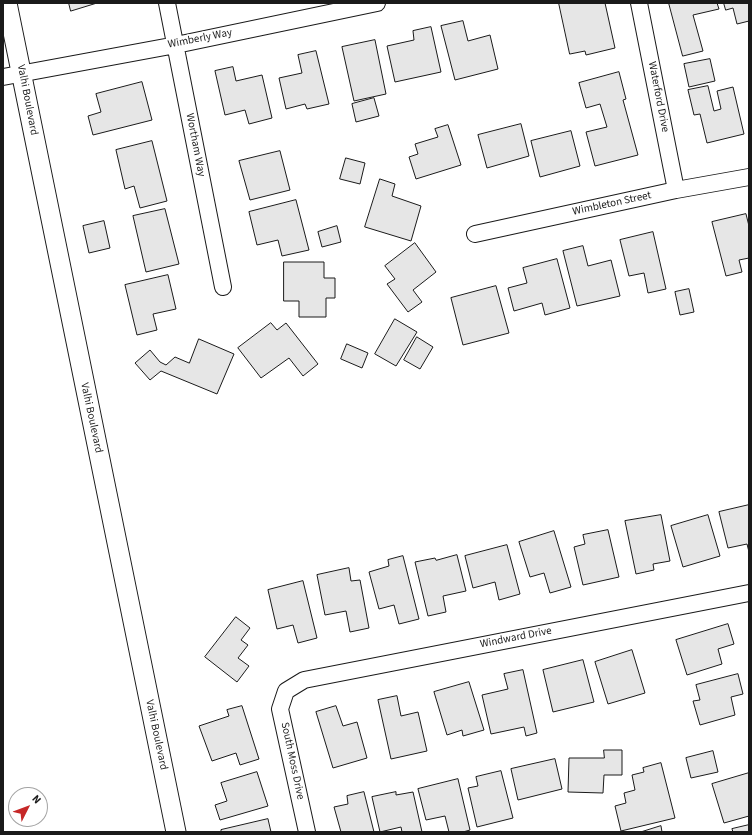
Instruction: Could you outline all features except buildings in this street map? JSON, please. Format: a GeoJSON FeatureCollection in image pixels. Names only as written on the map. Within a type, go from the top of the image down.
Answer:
{"type":"FeatureCollection","features":[{"type":"Feature","properties":{"kind":"street","name":"Valhi Boulevard"},"geometry":{"type":"LineString","coordinates":[[7,3],[12,75],[176,832]]}},
{"type":"Feature","properties":{"kind":"street","name":"Wortham Way"},"geometry":{"type":"LineString","coordinates":[[167,3],[223,287]]}},
{"type":"Feature","properties":{"kind":"street","name":"Wimberly Way"},"geometry":{"type":"LineString","coordinates":[[12,75],[176,44],[378,3]]}},
{"type":"Feature","properties":{"kind":"street","name":"Waterford Drive"},"geometry":{"type":"LineString","coordinates":[[638,3],[676,190]]}},
{"type":"Feature","properties":{"kind":"street","name":"Wimbleton Street"},"geometry":{"type":"LineString","coordinates":[[475,234],[676,190],[749,177]]}},
{"type":"Feature","properties":{"kind":"street","name":"Windward Drive"},"geometry":{"type":"LineString","coordinates":[[286,691],[304,680],[749,592]]}},
{"type":"Feature","properties":{"kind":"street","name":"South Moss Drive"},"geometry":{"type":"LineString","coordinates":[[286,691],[280,709],[307,832]]}}]}
